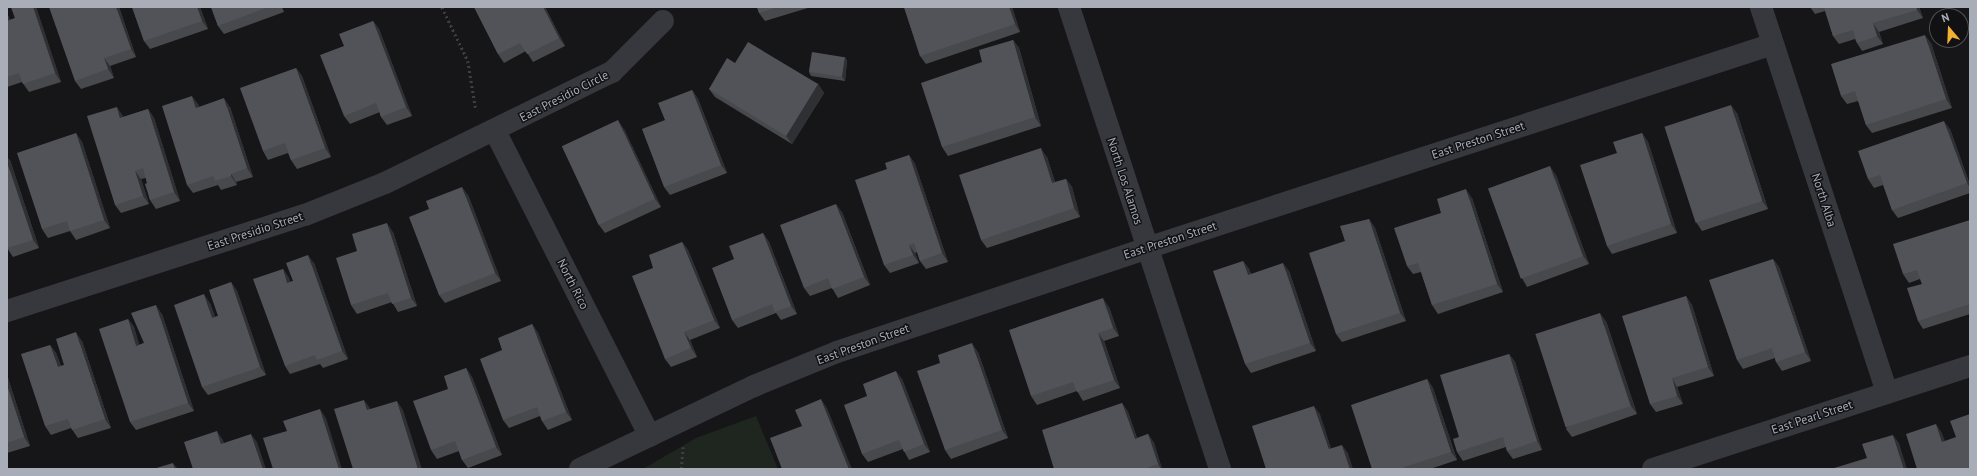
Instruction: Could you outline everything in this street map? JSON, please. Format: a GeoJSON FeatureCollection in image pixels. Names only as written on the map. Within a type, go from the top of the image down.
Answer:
{"type":"FeatureCollection","features":[{"type":"Feature","properties":{"kind":"street","name":"North Los Alamos"},"geometry":{"type":"LineString","coordinates":[[1069,7],[1220,469]]}},
{"type":"Feature","properties":{"kind":"street","name":"North Alba"},"geometry":{"type":"LineString","coordinates":[[1761,7],[1887,393]]}},
{"type":"Feature","properties":{"kind":"street","name":"East Presidio Circle"},"geometry":{"type":"LineString","coordinates":[[491,133],[612,72],[662,21]]}},
{"type":"Feature","properties":{"kind":"street","name":"East Preston Street"},"geometry":{"type":"LineString","coordinates":[[580,469],[754,386],[837,352],[1147,248],[1773,44]]}},
{"type":"Feature","properties":{"kind":"street","name":"East Presidio Street"},"geometry":{"type":"LineString","coordinates":[[7,311],[305,215],[385,183],[491,133]]}},
{"type":"Feature","properties":{"kind":"street","name":"North Rico"},"geometry":{"type":"LineString","coordinates":[[491,133],[650,436]]}},
{"type":"Feature","properties":{"kind":"street","name":"East Pearl Street"},"geometry":{"type":"LineString","coordinates":[[1661,468],[1970,366]]}},
{"type":"Feature","properties":{"kind":"path"},"geometry":{"type":"LineString","coordinates":[[442,7],[468,61],[477,112],[491,133]]}},
{"type":"Feature","properties":{"kind":"shaded area"},"geometry":{"type":"Polygon","coordinates":[[[756,416],[778,469],[643,469],[696,438],[756,416]]]}},
{"type":"Feature","properties":{"kind":"building"},"geometry":{"type":"Polygon","coordinates":[[[11,7],[33,7],[55,73],[23,84],[19,73],[7,77],[7,21],[15,18],[11,7]]]}},
{"type":"Feature","properties":{"kind":"building"},"geometry":{"type":"Polygon","coordinates":[[[49,7],[116,7],[131,49],[104,58],[108,69],[75,81],[49,7]]]}},
{"type":"Feature","properties":{"kind":"building"},"geometry":{"type":"Polygon","coordinates":[[[132,7],[197,7],[202,21],[144,41],[132,7]]]}},
{"type":"Feature","properties":{"kind":"building"},"geometry":{"type":"Polygon","coordinates":[[[211,7],[269,7],[218,26],[211,7]]]}},
{"type":"Feature","properties":{"kind":"building"},"geometry":{"type":"Polygon","coordinates":[[[474,7],[543,7],[559,38],[527,54],[520,43],[498,54],[474,7]]]}},
{"type":"Feature","properties":{"kind":"building"},"geometry":{"type":"Polygon","coordinates":[[[757,7],[778,7],[759,13],[757,7]]]}},
{"type":"Feature","properties":{"kind":"building"},"geometry":{"type":"Polygon","coordinates":[[[904,7],[1009,7],[1015,24],[920,56],[904,7]]]}},
{"type":"Feature","properties":{"kind":"building"},"geometry":{"type":"Polygon","coordinates":[[[1824,7],[1916,7],[1917,10],[1873,23],[1877,36],[1857,43],[1853,30],[1833,36],[1824,7]]]}},
{"type":"Feature","properties":{"kind":"building"},"geometry":{"type":"Polygon","coordinates":[[[373,21],[406,107],[381,117],[376,103],[344,116],[320,55],[344,46],[339,34],[373,21]]]}},
{"type":"Feature","properties":{"kind":"building"},"geometry":{"type":"Polygon","coordinates":[[[1925,35],[1946,99],[1866,125],[1855,91],[1841,96],[1831,64],[1925,35]]]}},
{"type":"Feature","properties":{"kind":"building"},"geometry":{"type":"Polygon","coordinates":[[[1013,40],[1035,117],[942,147],[921,83],[982,62],[979,50],[1013,40]]]}},
{"type":"Feature","properties":{"kind":"building"},"geometry":{"type":"Polygon","coordinates":[[[748,42],[818,84],[786,136],[709,89],[727,58],[735,63],[748,42]]]}},
{"type":"Feature","properties":{"kind":"building"},"geometry":{"type":"Polygon","coordinates":[[[812,52],[845,57],[841,77],[809,72],[812,52]]]}},
{"type":"Feature","properties":{"kind":"building"},"geometry":{"type":"Polygon","coordinates":[[[296,68],[325,148],[291,160],[285,143],[263,151],[240,88],[296,68]]]}},
{"type":"Feature","properties":{"kind":"building"},"geometry":{"type":"Polygon","coordinates":[[[692,90],[721,165],[664,187],[642,129],[665,120],[658,103],[692,90]]]}},
{"type":"Feature","properties":{"kind":"building"},"geometry":{"type":"Polygon","coordinates":[[[192,96],[196,108],[224,98],[247,168],[231,174],[231,176],[215,181],[213,176],[187,185],[162,106],[192,96]]]}},
{"type":"Feature","properties":{"kind":"building"},"geometry":{"type":"Polygon","coordinates":[[[1731,105],[1762,201],[1696,223],[1664,127],[1731,105]]]}},
{"type":"Feature","properties":{"kind":"building"},"geometry":{"type":"Polygon","coordinates":[[[117,107],[120,118],[148,109],[174,192],[150,200],[145,184],[147,183],[143,168],[135,171],[143,196],[115,205],[87,116],[117,107]]]}},
{"type":"Feature","properties":{"kind":"building"},"geometry":{"type":"Polygon","coordinates":[[[618,120],[655,199],[599,225],[562,146],[618,120]]]}},
{"type":"Feature","properties":{"kind":"building"},"geometry":{"type":"Polygon","coordinates":[[[1944,121],[1967,183],[1892,210],[1880,175],[1868,179],[1858,151],[1944,121]]]}},
{"type":"Feature","properties":{"kind":"building"},"geometry":{"type":"Polygon","coordinates":[[[76,133],[104,220],[70,231],[67,221],[42,229],[17,153],[76,133]]]}},
{"type":"Feature","properties":{"kind":"building"},"geometry":{"type":"Polygon","coordinates":[[[1642,133],[1671,224],[1607,246],[1580,165],[1617,153],[1613,142],[1642,133]]]}},
{"type":"Feature","properties":{"kind":"building"},"geometry":{"type":"Polygon","coordinates":[[[1041,148],[1052,183],[1066,179],[1074,208],[981,240],[959,175],[1041,148]]]}},
{"type":"Feature","properties":{"kind":"building"},"geometry":{"type":"Polygon","coordinates":[[[909,155],[942,253],[920,261],[914,243],[909,245],[913,255],[884,265],[855,180],[887,169],[885,163],[909,155]]]}},
{"type":"Feature","properties":{"kind":"building"},"geometry":{"type":"Polygon","coordinates":[[[7,162],[33,240],[7,248],[7,162]]]}},
{"type":"Feature","properties":{"kind":"building"},"geometry":{"type":"Polygon","coordinates":[[[1550,166],[1583,256],[1521,279],[1488,189],[1550,166]]]}},
{"type":"Feature","properties":{"kind":"building"},"geometry":{"type":"Polygon","coordinates":[[[462,187],[495,273],[439,295],[409,217],[429,209],[426,201],[462,187]]]}},
{"type":"Feature","properties":{"kind":"building"},"geometry":{"type":"Polygon","coordinates":[[[1466,189],[1497,284],[1432,305],[1418,263],[1407,266],[1394,228],[1441,213],[1437,199],[1466,189]]]}},
{"type":"Feature","properties":{"kind":"building"},"geometry":{"type":"Polygon","coordinates":[[[836,204],[864,277],[832,289],[828,278],[804,288],[780,225],[836,204]]]}},
{"type":"Feature","properties":{"kind":"building"},"geometry":{"type":"Polygon","coordinates":[[[1369,219],[1400,313],[1336,334],[1309,253],[1345,241],[1340,226],[1369,219]]]}},
{"type":"Feature","properties":{"kind":"building"},"geometry":{"type":"Polygon","coordinates":[[[1970,220],[1970,304],[1918,321],[1907,288],[1922,284],[1917,270],[1903,274],[1893,244],[1970,220]]]}},
{"type":"Feature","properties":{"kind":"building"},"geometry":{"type":"Polygon","coordinates":[[[387,223],[411,298],[392,304],[388,293],[351,305],[336,258],[357,251],[352,234],[387,223]]]}},
{"type":"Feature","properties":{"kind":"building"},"geometry":{"type":"Polygon","coordinates":[[[763,233],[791,306],[775,312],[772,304],[732,320],[712,268],[734,259],[729,246],[763,233]]]}},
{"type":"Feature","properties":{"kind":"building"},"geometry":{"type":"Polygon","coordinates":[[[682,242],[714,320],[684,332],[691,348],[665,359],[632,276],[653,268],[649,255],[682,242]]]}},
{"type":"Feature","properties":{"kind":"building"},"geometry":{"type":"Polygon","coordinates":[[[308,255],[342,351],[317,360],[315,355],[285,366],[253,279],[283,269],[287,283],[293,281],[286,263],[308,255]]]}},
{"type":"Feature","properties":{"kind":"building"},"geometry":{"type":"Polygon","coordinates":[[[1773,259],[1805,352],[1776,362],[1772,348],[1737,360],[1709,280],[1773,259]]]}},
{"type":"Feature","properties":{"kind":"building"},"geometry":{"type":"Polygon","coordinates":[[[1243,261],[1248,275],[1283,263],[1310,343],[1245,364],[1213,271],[1243,261]]]}},
{"type":"Feature","properties":{"kind":"building"},"geometry":{"type":"Polygon","coordinates":[[[231,282],[260,367],[202,387],[174,305],[204,294],[212,318],[218,316],[209,290],[231,282]]]}},
{"type":"Feature","properties":{"kind":"building"},"geometry":{"type":"Polygon","coordinates":[[[1686,296],[1708,367],[1672,378],[1677,396],[1650,404],[1622,316],[1686,296]]]}},
{"type":"Feature","properties":{"kind":"building"},"geometry":{"type":"Polygon","coordinates":[[[1103,298],[1113,328],[1098,333],[1114,380],[1077,392],[1073,382],[1031,396],[1009,330],[1103,298]]]}},
{"type":"Feature","properties":{"kind":"building"},"geometry":{"type":"Polygon","coordinates":[[[156,305],[188,403],[130,422],[99,329],[128,319],[136,346],[144,343],[131,313],[156,305]]]}},
{"type":"Feature","properties":{"kind":"building"},"geometry":{"type":"Polygon","coordinates":[[[1600,313],[1630,406],[1566,427],[1535,334],[1600,313]]]}},
{"type":"Feature","properties":{"kind":"building"},"geometry":{"type":"Polygon","coordinates":[[[532,324],[566,412],[542,421],[537,407],[503,420],[480,359],[502,350],[498,338],[532,324]]]}},
{"type":"Feature","properties":{"kind":"building"},"geometry":{"type":"Polygon","coordinates":[[[76,332],[105,419],[72,430],[68,419],[45,426],[21,354],[50,345],[58,367],[64,365],[56,339],[76,332]]]}},
{"type":"Feature","properties":{"kind":"building"},"geometry":{"type":"Polygon","coordinates":[[[972,343],[1002,430],[945,450],[917,371],[940,363],[938,355],[972,343]]]}},
{"type":"Feature","properties":{"kind":"building"},"geometry":{"type":"Polygon","coordinates":[[[1509,354],[1537,441],[1507,451],[1503,437],[1457,452],[1453,439],[1459,437],[1440,375],[1509,354]]]}},
{"type":"Feature","properties":{"kind":"building"},"geometry":{"type":"Polygon","coordinates":[[[466,368],[496,447],[462,460],[455,441],[431,450],[413,401],[448,389],[444,376],[466,368]]]}},
{"type":"Feature","properties":{"kind":"building"},"geometry":{"type":"Polygon","coordinates":[[[896,371],[924,444],[904,452],[899,440],[862,454],[844,405],[867,396],[863,384],[896,371]]]}},
{"type":"Feature","properties":{"kind":"building"},"geometry":{"type":"Polygon","coordinates":[[[1427,379],[1451,452],[1404,467],[1405,469],[1372,469],[1351,405],[1427,379]]]}},
{"type":"Feature","properties":{"kind":"building"},"geometry":{"type":"Polygon","coordinates":[[[7,385],[24,437],[7,443],[7,385]]]}},
{"type":"Feature","properties":{"kind":"building"},"geometry":{"type":"Polygon","coordinates":[[[821,399],[849,469],[782,469],[770,438],[802,426],[795,410],[821,399]]]}},
{"type":"Feature","properties":{"kind":"building"},"geometry":{"type":"Polygon","coordinates":[[[364,400],[367,410],[397,401],[418,469],[353,469],[334,409],[364,400]]]}},
{"type":"Feature","properties":{"kind":"building"},"geometry":{"type":"Polygon","coordinates":[[[1122,403],[1135,439],[1148,434],[1158,464],[1144,469],[1054,469],[1042,430],[1122,403]]]}},
{"type":"Feature","properties":{"kind":"building"},"geometry":{"type":"Polygon","coordinates":[[[1314,406],[1329,449],[1342,445],[1350,469],[1266,469],[1252,426],[1314,406]]]}},
{"type":"Feature","properties":{"kind":"building"},"geometry":{"type":"Polygon","coordinates":[[[320,409],[339,469],[273,469],[263,438],[287,431],[283,421],[320,409]]]}},
{"type":"Feature","properties":{"kind":"building"},"geometry":{"type":"Polygon","coordinates":[[[1970,414],[1970,469],[1917,469],[1906,434],[1936,424],[1942,442],[1956,437],[1950,421],[1970,414]]]}},
{"type":"Feature","properties":{"kind":"building"},"geometry":{"type":"Polygon","coordinates":[[[217,431],[221,444],[251,434],[263,469],[193,469],[184,442],[217,431]]]}},
{"type":"Feature","properties":{"kind":"building"},"geometry":{"type":"Polygon","coordinates":[[[1893,435],[1904,469],[1831,469],[1867,458],[1862,444],[1893,435]]]}},
{"type":"Feature","properties":{"kind":"building"},"geometry":{"type":"Polygon","coordinates":[[[173,463],[175,469],[153,469],[173,463]]]}}]}
